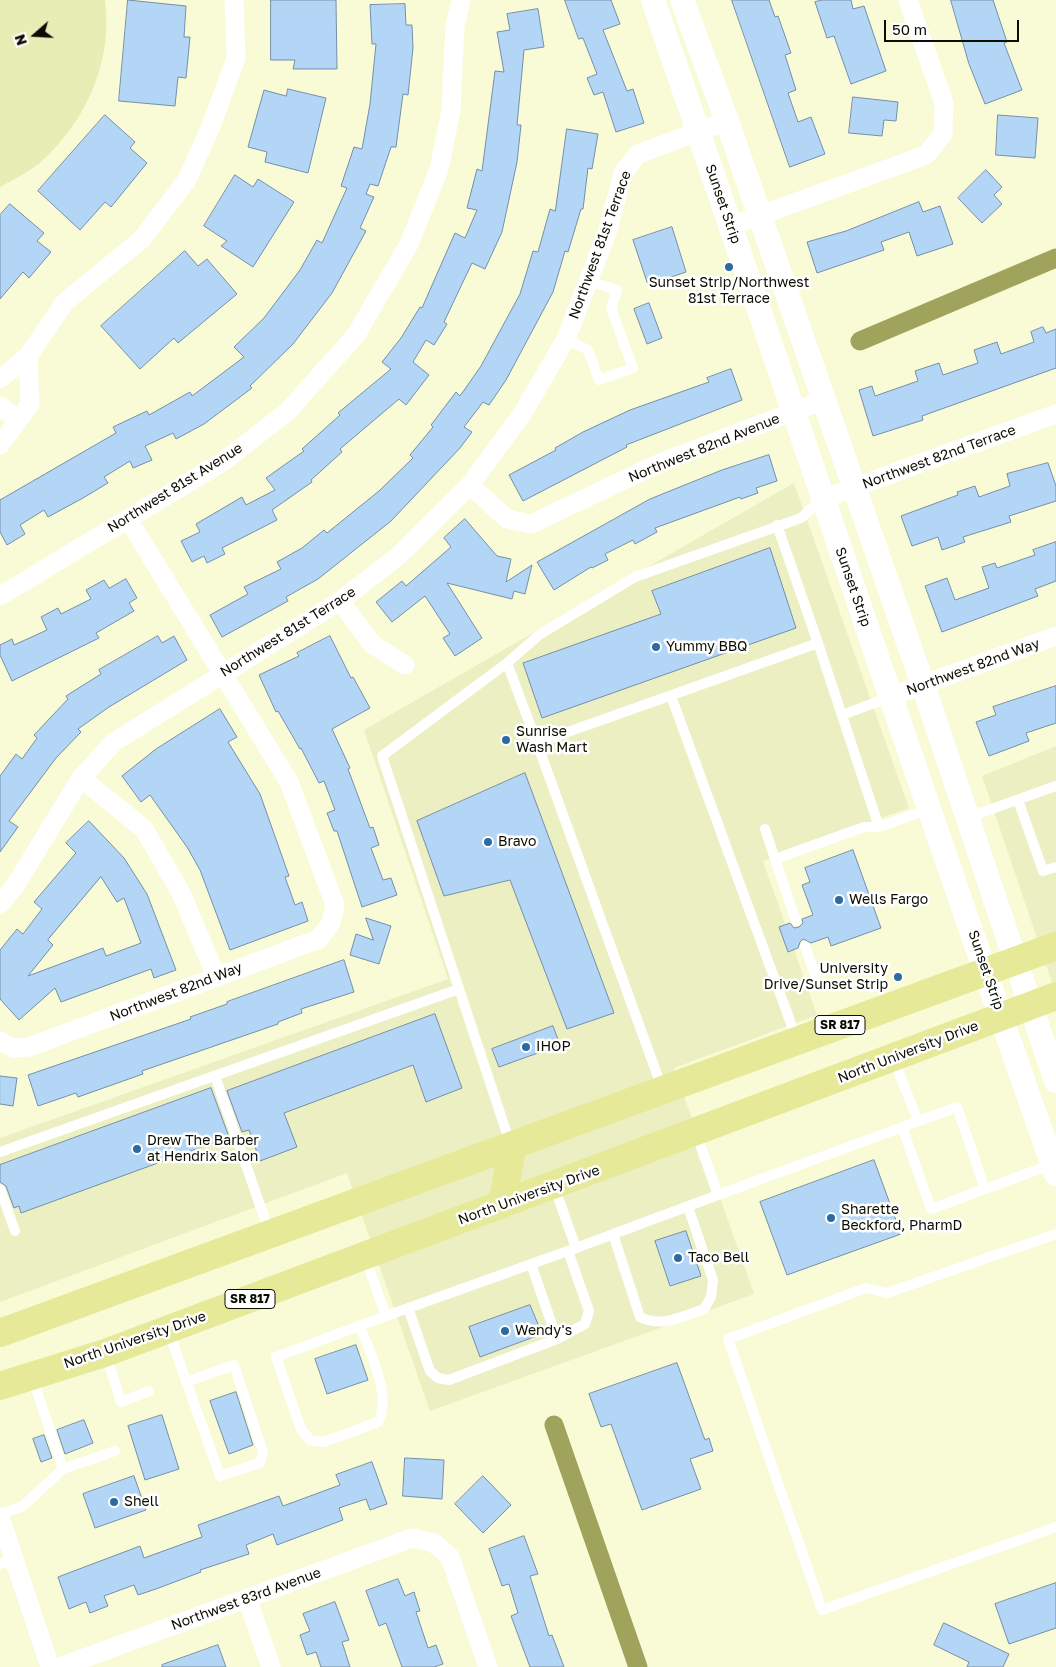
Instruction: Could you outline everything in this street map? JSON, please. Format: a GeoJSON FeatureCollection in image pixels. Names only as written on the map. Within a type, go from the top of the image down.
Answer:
{"type":"FeatureCollection","features":[{"type":"Feature","properties":{"kind":"main road","name":"SR 817"},"geometry":{"type":"LineString","coordinates":[[0,1333],[1056,946]]}},
{"type":"Feature","properties":{"kind":"main road","name":"North University Drive"},"geometry":{"type":"LineString","coordinates":[[0,1386],[105,1353],[168,1330],[1056,996]]}},
{"type":"Feature","properties":{"kind":"main road"},"geometry":{"type":"LineString","coordinates":[[499,1206],[504,1195],[512,1146]]}},
{"type":"Feature","properties":{"kind":"street"},"geometry":{"type":"LineString","coordinates":[[0,380],[28,356],[66,302],[142,239],[187,180],[211,126],[236,58],[234,0]]}},
{"type":"Feature","properties":{"kind":"street","name":"Northwest 81st Avenue"},"geometry":{"type":"LineString","coordinates":[[0,596],[224,461],[287,412],[356,335],[409,244],[439,169],[451,110],[455,26],[461,0]]}},
{"type":"Feature","properties":{"kind":"street","name":"Sunset Strip"},"geometry":{"type":"LineString","coordinates":[[653,0],[784,381],[822,499],[1054,1169]]}},
{"type":"Feature","properties":{"kind":"street"},"geometry":{"type":"LineString","coordinates":[[682,0],[728,121],[1017,960],[1056,1081]]}},
{"type":"Feature","properties":{"kind":"street"},"geometry":{"type":"LineString","coordinates":[[731,226],[926,155],[943,134],[944,103],[908,0]]}},
{"type":"Feature","properties":{"kind":"street","name":"Northwest 81st Terrace"},"geometry":{"type":"LineString","coordinates":[[0,904],[15,886],[81,778],[114,742],[340,601],[397,557],[470,485],[522,414],[566,339],[608,230],[623,173],[638,154],[728,121]]}},
{"type":"Feature","properties":{"kind":"street"},"geometry":{"type":"LineString","coordinates":[[0,445],[30,404],[28,356]]}},
{"type":"Feature","properties":{"kind":"street","name":"Northwest 82nd Avenue"},"geometry":{"type":"LineString","coordinates":[[470,485],[507,519],[531,524],[662,462],[824,400]]}},
{"type":"Feature","properties":{"kind":"street"},"geometry":{"type":"LineString","coordinates":[[0,406],[18,420]]}},
{"type":"Feature","properties":{"kind":"street","name":"Northwest 82nd Terrace"},"geometry":{"type":"LineString","coordinates":[[822,499],[1056,414]]}},
{"type":"Feature","properties":{"kind":"street"},"geometry":{"type":"LineString","coordinates":[[128,519],[223,673]]}},
{"type":"Feature","properties":{"kind":"street"},"geometry":{"type":"LineString","coordinates":[[340,601],[372,644],[405,665]]}},
{"type":"Feature","properties":{"kind":"street","name":"Northwest 82nd Way"},"geometry":{"type":"LineString","coordinates":[[890,697],[1056,636]]}},
{"type":"Feature","properties":{"kind":"street","name":"Northwest 82nd Way"},"geometry":{"type":"LineString","coordinates":[[6,1044],[29,1047],[216,976],[318,940],[331,923],[335,905],[288,782],[223,673]]}},
{"type":"Feature","properties":{"kind":"street"},"geometry":{"type":"LineString","coordinates":[[81,778],[144,829],[182,894],[216,976]]}},
{"type":"Feature","properties":{"kind":"street"},"geometry":{"type":"LineString","coordinates":[[0,1515],[7,1562],[50,1667]]}},
{"type":"Feature","properties":{"kind":"street","name":"Northwest 83rd Avenue"},"geometry":{"type":"LineString","coordinates":[[60,1667],[412,1538],[434,1543],[450,1557],[488,1667]]}},
{"type":"Feature","properties":{"kind":"street"},"geometry":{"type":"LineString","coordinates":[[247,1598],[271,1667]]}},
{"type":"Feature","properties":{"kind":"lane"},"geometry":{"type":"LineString","coordinates":[[566,339],[588,350],[599,380],[633,368],[611,308],[617,290],[589,281]]}},
{"type":"Feature","properties":{"kind":"lane"},"geometry":{"type":"LineString","coordinates":[[512,1146],[382,756],[507,663],[539,635],[635,577],[776,525],[801,518],[822,499]]}},
{"type":"Feature","properties":{"kind":"lane"},"geometry":{"type":"LineString","coordinates":[[776,525],[818,643],[879,828]]}},
{"type":"Feature","properties":{"kind":"lane"},"geometry":{"type":"LineString","coordinates":[[537,743],[818,643]]}},
{"type":"Feature","properties":{"kind":"lane"},"geometry":{"type":"LineString","coordinates":[[507,663],[663,1091]]}},
{"type":"Feature","properties":{"kind":"lane"},"geometry":{"type":"LineString","coordinates":[[672,696],[798,1041]]}},
{"type":"Feature","properties":{"kind":"lane"},"geometry":{"type":"LineString","coordinates":[[842,715],[890,697]]}},
{"type":"Feature","properties":{"kind":"lane"},"geometry":{"type":"LineString","coordinates":[[968,817],[1056,786]]}},
{"type":"Feature","properties":{"kind":"lane"},"geometry":{"type":"LineString","coordinates":[[1018,800],[1044,871],[1056,867]]}},
{"type":"Feature","properties":{"kind":"lane"},"geometry":{"type":"LineString","coordinates":[[775,859],[864,826],[879,828],[929,809]]}},
{"type":"Feature","properties":{"kind":"lane"},"geometry":{"type":"LineString","coordinates":[[765,829],[796,921]]}},
{"type":"Feature","properties":{"kind":"lane"},"geometry":{"type":"LineString","coordinates":[[805,946],[814,975]]}},
{"type":"Feature","properties":{"kind":"lane"},"geometry":{"type":"LineString","coordinates":[[0,1152],[459,989]]}},
{"type":"Feature","properties":{"kind":"lane"},"geometry":{"type":"LineString","coordinates":[[893,1058],[918,1121]]}},
{"type":"Feature","properties":{"kind":"lane"},"geometry":{"type":"LineString","coordinates":[[214,1076],[270,1234]]}},
{"type":"Feature","properties":{"kind":"lane"},"geometry":{"type":"LineString","coordinates":[[360,1326],[384,1394],[384,1410],[378,1422],[324,1442],[310,1440],[301,1429],[276,1357],[386,1316],[572,1250],[957,1107],[985,1189]]}},
{"type":"Feature","properties":{"kind":"lane"},"geometry":{"type":"LineString","coordinates":[[902,1127],[931,1209],[985,1189],[1054,1169]]}},
{"type":"Feature","properties":{"kind":"lane"},"geometry":{"type":"LineString","coordinates":[[696,1133],[718,1195]]}},
{"type":"Feature","properties":{"kind":"lane"},"geometry":{"type":"LineString","coordinates":[[408,1308],[430,1371],[438,1378],[449,1380],[557,1339],[585,1324],[589,1311],[554,1186]]}},
{"type":"Feature","properties":{"kind":"lane"},"geometry":{"type":"LineString","coordinates":[[0,1189],[15,1231]]}},
{"type":"Feature","properties":{"kind":"lane"},"geometry":{"type":"LineString","coordinates":[[613,1234],[640,1317],[649,1322],[664,1322],[704,1308],[711,1297],[713,1280],[688,1207]]}},
{"type":"Feature","properties":{"kind":"lane"},"geometry":{"type":"LineString","coordinates":[[1056,1234],[887,1293],[866,1288],[728,1339],[822,1610],[1056,1527]]}},
{"type":"Feature","properties":{"kind":"lane"},"geometry":{"type":"LineString","coordinates":[[364,1256],[386,1316]]}},
{"type":"Feature","properties":{"kind":"lane"},"geometry":{"type":"LineString","coordinates":[[531,1264],[557,1339]]}},
{"type":"Feature","properties":{"kind":"lane"},"geometry":{"type":"LineString","coordinates":[[168,1330],[186,1382],[220,1476],[260,1462],[263,1452],[234,1365],[186,1382]]}},
{"type":"Feature","properties":{"kind":"lane"},"geometry":{"type":"LineString","coordinates":[[105,1353],[121,1402],[149,1391]]}},
{"type":"Feature","properties":{"kind":"lane"},"geometry":{"type":"LineString","coordinates":[[31,1375],[63,1468]]}},
{"type":"Feature","properties":{"kind":"lane"},"geometry":{"type":"LineString","coordinates":[[0,1515],[22,1507],[63,1468],[115,1451]]}},
{"type":"Feature","properties":{"kind":"shaded area"},"geometry":{"type":"Polygon","coordinates":[[[0,0],[105,0],[106,22],[105,45],[93,88],[84,108],[72,127],[42,161],[28,172],[0,187],[0,0]]]}},
{"type":"Feature","properties":{"kind":"shaded area"},"geometry":{"type":"Polygon","coordinates":[[[794,483],[909,808],[763,861],[817,1015],[674,1068],[754,1294],[430,1411],[347,1173],[0,1302],[0,1138],[448,979],[364,730],[794,483]]]}},
{"type":"Feature","properties":{"kind":"shaded area"},"geometry":{"type":"Polygon","coordinates":[[[1056,746],[1056,994],[982,776],[1056,746]]]}},
{"type":"Feature","properties":{"kind":"building"},"geometry":{"type":"Polygon","coordinates":[[[128,0],[186,6],[184,37],[190,37],[186,78],[178,77],[175,106],[119,101],[128,0]]]}},
{"type":"Feature","properties":{"kind":"building"},"geometry":{"type":"Polygon","coordinates":[[[271,0],[336,0],[337,69],[293,69],[295,60],[271,60],[271,0]]]}},
{"type":"Feature","properties":{"kind":"building"},"geometry":{"type":"Polygon","coordinates":[[[565,0],[611,0],[620,24],[603,30],[627,91],[633,89],[644,123],[616,132],[603,92],[594,95],[587,78],[597,74],[583,38],[579,39],[565,0]]]}},
{"type":"Feature","properties":{"kind":"building"},"geometry":{"type":"Polygon","coordinates":[[[732,0],[769,0],[775,17],[778,16],[791,53],[785,55],[796,90],[788,93],[798,122],[811,117],[825,154],[790,167],[732,0]]]}},
{"type":"Feature","properties":{"kind":"building"},"geometry":{"type":"Polygon","coordinates":[[[823,0],[851,0],[853,9],[864,6],[886,71],[851,84],[834,36],[827,38],[815,2],[823,0]]]}},
{"type":"Feature","properties":{"kind":"building"},"geometry":{"type":"Polygon","coordinates":[[[951,0],[993,0],[1007,42],[1004,43],[1022,90],[985,104],[969,64],[951,0]]]}},
{"type":"Feature","properties":{"kind":"building"},"geometry":{"type":"Polygon","coordinates":[[[405,4],[406,25],[412,25],[413,48],[408,95],[403,94],[396,147],[391,147],[378,186],[370,184],[366,194],[374,197],[360,228],[366,231],[332,293],[293,344],[250,386],[252,388],[204,424],[176,439],[173,433],[145,446],[152,460],[133,468],[130,461],[104,477],[108,483],[83,498],[48,517],[44,510],[20,525],[25,534],[7,545],[0,532],[0,500],[116,433],[113,427],[147,411],[149,415],[190,392],[192,396],[244,357],[234,347],[264,318],[300,270],[317,240],[322,243],[347,188],[341,186],[354,147],[362,149],[370,104],[376,44],[372,44],[370,5],[405,4]]]}},
{"type":"Feature","properties":{"kind":"building"},"geometry":{"type":"Polygon","coordinates":[[[538,9],[544,47],[524,50],[517,125],[521,125],[517,162],[502,232],[485,269],[472,263],[444,322],[447,324],[434,345],[426,340],[413,362],[429,375],[406,405],[399,399],[340,449],[342,452],[311,480],[312,482],[272,510],[277,520],[222,548],[225,554],[207,563],[204,556],[192,562],[181,541],[200,532],[196,524],[242,497],[246,505],[275,490],[266,478],[304,451],[302,449],[340,415],[338,413],[391,369],[382,362],[401,338],[420,307],[422,308],[455,233],[465,238],[477,210],[467,208],[477,169],[482,171],[495,71],[504,72],[497,32],[510,30],[507,14],[538,9]]]}},
{"type":"Feature","properties":{"kind":"building"},"geometry":{"type":"Polygon","coordinates":[[[288,89],[326,98],[308,173],[265,162],[267,152],[248,147],[264,90],[286,96],[288,89]]]}},
{"type":"Feature","properties":{"kind":"building"},"geometry":{"type":"Polygon","coordinates":[[[853,97],[898,102],[896,121],[884,120],[882,136],[849,133],[853,97]]]}},
{"type":"Feature","properties":{"kind":"building"},"geometry":{"type":"Polygon","coordinates":[[[105,115],[135,142],[130,148],[147,163],[111,207],[105,202],[80,230],[38,191],[105,115]]]}},
{"type":"Feature","properties":{"kind":"building"},"geometry":{"type":"Polygon","coordinates":[[[998,115],[1038,118],[1035,158],[996,155],[998,115]]]}},
{"type":"Feature","properties":{"kind":"building"},"geometry":{"type":"Polygon","coordinates":[[[567,129],[598,134],[592,169],[588,168],[583,209],[581,209],[568,252],[565,251],[553,292],[506,380],[489,405],[483,402],[464,427],[472,432],[460,448],[391,521],[318,579],[286,597],[288,601],[222,637],[210,615],[248,594],[244,587],[281,569],[277,562],[302,548],[324,530],[327,533],[379,491],[413,458],[410,455],[433,427],[431,425],[456,392],[460,396],[481,366],[520,294],[533,251],[538,252],[550,209],[555,211],[567,129]]]}},
{"type":"Feature","properties":{"kind":"building"},"geometry":{"type":"Polygon","coordinates":[[[986,170],[1002,187],[994,195],[1002,204],[982,223],[958,198],[986,170]]]}},
{"type":"Feature","properties":{"kind":"building"},"geometry":{"type":"Polygon","coordinates":[[[235,175],[253,187],[258,179],[294,202],[253,267],[221,246],[227,241],[204,226],[235,175]]]}},
{"type":"Feature","properties":{"kind":"building"},"geometry":{"type":"Polygon","coordinates":[[[919,202],[923,212],[940,206],[953,244],[917,256],[909,232],[881,242],[884,250],[817,273],[807,242],[846,231],[919,202]]]}},
{"type":"Feature","properties":{"kind":"building"},"geometry":{"type":"Polygon","coordinates":[[[10,204],[44,233],[37,241],[51,252],[29,278],[23,272],[0,299],[0,215],[10,204]]]}},
{"type":"Feature","properties":{"kind":"building"},"geometry":{"type":"Polygon","coordinates":[[[672,227],[686,272],[648,285],[633,240],[672,227]]]}},
{"type":"Feature","properties":{"kind":"building"},"geometry":{"type":"Polygon","coordinates":[[[185,251],[198,266],[207,259],[237,294],[178,343],[174,338],[140,369],[101,326],[185,251]]]}},
{"type":"Feature","properties":{"kind":"building"},"geometry":{"type":"Polygon","coordinates":[[[649,303],[662,338],[647,344],[634,309],[649,303]]]}},
{"type":"Feature","properties":{"kind":"building"},"geometry":{"type":"Polygon","coordinates":[[[1043,327],[1046,333],[1056,329],[1056,368],[922,416],[923,420],[873,436],[859,390],[872,386],[875,396],[918,381],[915,371],[939,363],[943,375],[978,363],[974,350],[997,342],[1001,354],[1034,342],[1031,332],[1043,327]]]}},
{"type":"Feature","properties":{"kind":"building"},"geometry":{"type":"Polygon","coordinates":[[[731,369],[742,400],[626,445],[627,447],[523,501],[509,475],[556,450],[555,448],[583,432],[630,410],[709,382],[707,378],[731,369]]]}},
{"type":"Feature","properties":{"kind":"building"},"geometry":{"type":"Polygon","coordinates":[[[769,455],[777,481],[756,488],[758,493],[741,499],[740,497],[655,528],[657,532],[635,544],[633,540],[605,554],[608,560],[591,567],[554,590],[537,562],[650,499],[722,470],[769,455]]]}},
{"type":"Feature","properties":{"kind":"building"},"geometry":{"type":"Polygon","coordinates":[[[1048,463],[1056,486],[1056,501],[1009,516],[1011,522],[963,537],[965,542],[942,550],[938,537],[912,546],[901,516],[958,495],[957,492],[975,486],[979,497],[1010,486],[1007,474],[1048,463]]]}},
{"type":"Feature","properties":{"kind":"building"},"geometry":{"type":"Polygon","coordinates":[[[465,519],[497,556],[511,559],[506,582],[532,565],[525,594],[514,591],[512,599],[447,583],[482,638],[455,656],[443,638],[450,634],[425,596],[392,622],[376,602],[402,581],[406,586],[451,547],[444,538],[465,519]]]}},
{"type":"Feature","properties":{"kind":"building"},"geometry":{"type":"Polygon","coordinates":[[[1056,542],[1056,581],[1035,589],[1038,596],[942,632],[925,586],[947,578],[955,600],[989,588],[982,567],[995,563],[997,568],[1035,555],[1033,550],[1056,542]]]}},
{"type":"Feature","properties":{"kind":"building"},"geometry":{"type":"Polygon","coordinates":[[[770,548],[796,628],[542,718],[523,663],[661,614],[652,591],[770,548]]]}},
{"type":"Feature","properties":{"kind":"building"},"geometry":{"type":"Polygon","coordinates":[[[126,579],[137,598],[129,603],[134,611],[96,633],[99,638],[12,681],[0,655],[0,645],[12,639],[14,645],[47,630],[41,617],[58,608],[61,614],[91,599],[86,590],[104,580],[109,588],[126,579]]]}},
{"type":"Feature","properties":{"kind":"building"},"geometry":{"type":"Polygon","coordinates":[[[158,636],[162,643],[174,636],[187,660],[109,707],[78,729],[81,732],[56,758],[9,821],[18,827],[0,852],[0,776],[16,754],[22,759],[37,738],[34,735],[68,699],[66,696],[101,674],[99,670],[158,636]]]}},
{"type":"Feature","properties":{"kind":"building"},"geometry":{"type":"Polygon","coordinates":[[[330,636],[351,678],[353,677],[370,708],[332,729],[350,768],[348,769],[370,828],[373,827],[379,845],[371,848],[383,880],[391,878],[397,895],[362,907],[337,831],[334,831],[327,813],[335,810],[324,781],[319,783],[301,748],[278,711],[276,712],[259,675],[299,656],[297,653],[330,636]]]}},
{"type":"Feature","properties":{"kind":"building"},"geometry":{"type":"Polygon","coordinates":[[[1056,686],[1056,723],[1026,733],[1029,741],[989,756],[976,722],[996,715],[993,707],[1056,686]]]}},
{"type":"Feature","properties":{"kind":"building"},"geometry":{"type":"Polygon","coordinates":[[[220,709],[237,737],[228,742],[260,794],[289,876],[285,877],[295,905],[302,902],[308,921],[230,950],[200,870],[187,847],[150,795],[141,802],[122,776],[156,749],[220,709]]]}},
{"type":"Feature","properties":{"kind":"building"},"geometry":{"type":"Polygon","coordinates":[[[525,773],[614,1013],[567,1029],[510,880],[444,896],[417,821],[525,773]]]}},
{"type":"Feature","properties":{"kind":"building"},"geometry":{"type":"Polygon","coordinates":[[[89,821],[124,858],[147,894],[176,970],[154,978],[151,969],[61,1002],[55,988],[19,1020],[0,999],[0,950],[17,929],[23,934],[42,909],[34,902],[76,853],[66,843],[89,821]],[[101,877],[48,940],[53,945],[28,976],[103,948],[106,956],[141,943],[124,898],[117,902],[101,877]]]}},
{"type":"Feature","properties":{"kind":"building","name":"Wells Fargo"},"geometry":{"type":"Polygon","coordinates":[[[853,850],[881,928],[831,946],[828,937],[811,943],[803,939],[798,948],[788,952],[779,927],[790,923],[794,928],[799,927],[803,923],[802,919],[813,915],[802,885],[810,882],[805,868],[853,850]]]}},
{"type":"Feature","properties":{"kind":"building"},"geometry":{"type":"Polygon","coordinates":[[[366,918],[391,926],[379,964],[350,955],[356,934],[373,940],[366,918]]]}},
{"type":"Feature","properties":{"kind":"building"},"geometry":{"type":"Polygon","coordinates":[[[344,960],[354,992],[301,1009],[302,1013],[278,1022],[278,1024],[142,1071],[143,1074],[78,1097],[76,1093],[38,1106],[28,1075],[191,1019],[190,1017],[227,1004],[227,1002],[344,960]]]}},
{"type":"Feature","properties":{"kind":"building"},"geometry":{"type":"Polygon","coordinates":[[[435,1014],[462,1088],[426,1102],[413,1065],[284,1113],[297,1147],[260,1161],[249,1130],[242,1132],[227,1091],[435,1014]]]}},
{"type":"Feature","properties":{"kind":"building","name":"IHOP"},"geometry":{"type":"Polygon","coordinates":[[[553,1026],[560,1045],[499,1067],[492,1049],[553,1026]]]}},
{"type":"Feature","properties":{"kind":"building"},"geometry":{"type":"Polygon","coordinates":[[[0,1076],[17,1078],[13,1106],[0,1104],[0,1076]]]}},
{"type":"Feature","properties":{"kind":"building"},"geometry":{"type":"Polygon","coordinates":[[[211,1088],[229,1137],[21,1213],[19,1206],[14,1208],[6,1186],[0,1182],[0,1165],[211,1088]]]}},
{"type":"Feature","properties":{"kind":"building","name":"Sharette Beckford, PharmD"},"geometry":{"type":"Polygon","coordinates":[[[874,1160],[901,1234],[787,1275],[760,1202],[874,1160]]]}},
{"type":"Feature","properties":{"kind":"building","name":"Taco Bell"},"geometry":{"type":"Polygon","coordinates":[[[686,1231],[701,1276],[670,1286],[655,1241],[686,1231]]]}},
{"type":"Feature","properties":{"kind":"building","name":"Wendy's"},"geometry":{"type":"Polygon","coordinates":[[[530,1305],[542,1334],[480,1357],[469,1327],[530,1305]]]}},
{"type":"Feature","properties":{"kind":"building"},"geometry":{"type":"Polygon","coordinates":[[[356,1345],[368,1380],[327,1394],[315,1359],[356,1345]]]}},
{"type":"Feature","properties":{"kind":"building"},"geometry":{"type":"Polygon","coordinates":[[[677,1363],[705,1440],[709,1438],[713,1451],[690,1459],[701,1489],[642,1510],[611,1424],[601,1427],[589,1394],[677,1363]]]}},
{"type":"Feature","properties":{"kind":"building"},"geometry":{"type":"Polygon","coordinates":[[[236,1392],[253,1445],[229,1454],[210,1401],[236,1392]]]}},
{"type":"Feature","properties":{"kind":"building"},"geometry":{"type":"Polygon","coordinates":[[[162,1415],[179,1469],[145,1480],[128,1426],[162,1415]]]}},
{"type":"Feature","properties":{"kind":"building"},"geometry":{"type":"Polygon","coordinates":[[[84,1420],[93,1443],[65,1454],[57,1430],[84,1420]]]}},
{"type":"Feature","properties":{"kind":"building"},"geometry":{"type":"Polygon","coordinates":[[[44,1435],[52,1458],[41,1462],[33,1439],[44,1435]]]}},
{"type":"Feature","properties":{"kind":"building"},"geometry":{"type":"Polygon","coordinates":[[[405,1458],[444,1460],[442,1499],[403,1496],[405,1458]]]}},
{"type":"Feature","properties":{"kind":"building"},"geometry":{"type":"Polygon","coordinates":[[[372,1462],[387,1504],[370,1510],[366,1499],[339,1508],[343,1520],[277,1545],[273,1534],[246,1545],[249,1554],[200,1570],[201,1572],[156,1589],[138,1595],[134,1585],[104,1596],[108,1606],[90,1613],[86,1602],[69,1609],[58,1577],[140,1546],[144,1558],[202,1537],[198,1525],[279,1496],[283,1506],[340,1485],[336,1475],[372,1462]]]}},
{"type":"Feature","properties":{"kind":"building","name":"Shell"},"geometry":{"type":"Polygon","coordinates":[[[134,1476],[146,1510],[95,1528],[83,1494],[134,1476]]]}},
{"type":"Feature","properties":{"kind":"building"},"geometry":{"type":"Polygon","coordinates":[[[483,1476],[511,1505],[483,1533],[455,1504],[483,1476]]]}},
{"type":"Feature","properties":{"kind":"building"},"geometry":{"type":"Polygon","coordinates":[[[524,1536],[538,1574],[530,1576],[549,1636],[552,1635],[564,1667],[530,1667],[511,1616],[518,1613],[509,1584],[502,1586],[489,1549],[524,1536]]]}},
{"type":"Feature","properties":{"kind":"building"},"geometry":{"type":"Polygon","coordinates":[[[398,1579],[405,1596],[414,1592],[420,1611],[416,1612],[428,1648],[436,1645],[443,1664],[434,1667],[402,1667],[386,1623],[379,1626],[366,1591],[398,1579]]]}},
{"type":"Feature","properties":{"kind":"building"},"geometry":{"type":"Polygon","coordinates":[[[1056,1583],[1056,1628],[1009,1644],[995,1604],[1056,1583]]]}},
{"type":"Feature","properties":{"kind":"building"},"geometry":{"type":"Polygon","coordinates":[[[335,1602],[349,1640],[342,1642],[350,1667],[321,1667],[316,1652],[307,1655],[300,1635],[310,1631],[303,1614],[335,1602]]]}},
{"type":"Feature","properties":{"kind":"building"},"geometry":{"type":"Polygon","coordinates":[[[944,1623],[1009,1654],[1003,1667],[967,1667],[969,1662],[934,1645],[944,1623]]]}},
{"type":"Feature","properties":{"kind":"building"},"geometry":{"type":"Polygon","coordinates":[[[218,1645],[226,1667],[162,1667],[162,1665],[218,1645]]]}},
{"type":"Feature","properties":{"kind":"waterway"},"geometry":{"type":"LineString","coordinates":[[860,341],[1056,258]]}},
{"type":"Feature","properties":{"kind":"waterway"},"geometry":{"type":"LineString","coordinates":[[554,1425],[638,1667]]}},
{"type":"Feature","properties":{"kind":"place","name":"Sunset Strip/Northwest 81st Terrace"},"geometry":{"type":"Point","coordinates":[729,267]}},
{"type":"Feature","properties":{"kind":"place","name":"Yummy BBQ"},"geometry":{"type":"Point","coordinates":[656,647]}},
{"type":"Feature","properties":{"kind":"place","name":"Sunrise Wash Mart"},"geometry":{"type":"Point","coordinates":[506,740]}},
{"type":"Feature","properties":{"kind":"place","name":"Bravo"},"geometry":{"type":"Point","coordinates":[488,842]}},
{"type":"Feature","properties":{"kind":"place","name":"Wells Fargo"},"geometry":{"type":"Point","coordinates":[839,900]}},
{"type":"Feature","properties":{"kind":"place","name":"University Drive/Sunset Strip"},"geometry":{"type":"Point","coordinates":[898,977]}},
{"type":"Feature","properties":{"kind":"place","name":"IHOP"},"geometry":{"type":"Point","coordinates":[526,1047]}},
{"type":"Feature","properties":{"kind":"place","name":"Drew The Barber at Hendrix Salon"},"geometry":{"type":"Point","coordinates":[137,1149]}},
{"type":"Feature","properties":{"kind":"place","name":"Sharette Beckford, PharmD"},"geometry":{"type":"Point","coordinates":[831,1218]}},
{"type":"Feature","properties":{"kind":"place","name":"Taco Bell"},"geometry":{"type":"Point","coordinates":[678,1258]}},
{"type":"Feature","properties":{"kind":"place","name":"Wendy's"},"geometry":{"type":"Point","coordinates":[505,1331]}},
{"type":"Feature","properties":{"kind":"place","name":"Shell"},"geometry":{"type":"Point","coordinates":[114,1502]}}]}
